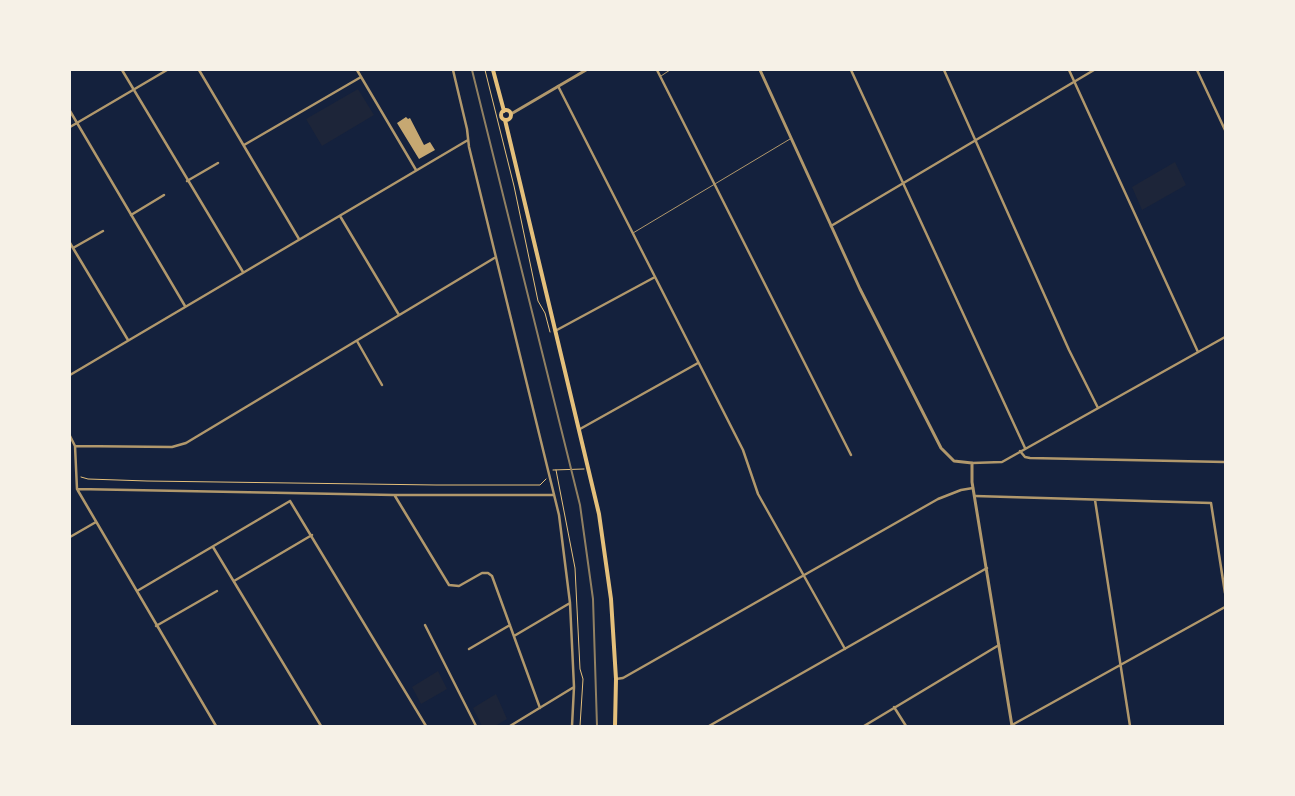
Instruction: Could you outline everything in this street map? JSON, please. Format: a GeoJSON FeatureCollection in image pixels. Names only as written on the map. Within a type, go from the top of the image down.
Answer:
{"type":"FeatureCollection","features":[{"type":"Feature","properties":{"kind":"main road"},"geometry":{"type":"LineString","coordinates":[[493,70],[504,111],[501,116],[505,120],[552,332],[579,430],[599,514],[609,590],[616,679],[615,726]]}},
{"type":"Feature","properties":{"kind":"main road"},"geometry":{"type":"LineString","coordinates":[[504,111],[508,111],[511,114],[509,119],[505,120]]}},
{"type":"Feature","properties":{"kind":"street"},"geometry":{"type":"LineString","coordinates":[[122,70],[243,272]]}},
{"type":"Feature","properties":{"kind":"street"},"geometry":{"type":"LineString","coordinates":[[70,127],[167,70]]}},
{"type":"Feature","properties":{"kind":"street"},"geometry":{"type":"LineString","coordinates":[[199,70],[299,240]]}},
{"type":"Feature","properties":{"kind":"street"},"geometry":{"type":"LineString","coordinates":[[357,70],[416,170]]}},
{"type":"Feature","properties":{"kind":"street"},"geometry":{"type":"LineString","coordinates":[[453,70],[468,140],[554,494],[570,603],[574,687],[572,726]]}},
{"type":"Feature","properties":{"kind":"street"},"geometry":{"type":"LineString","coordinates":[[511,114],[586,70]]}},
{"type":"Feature","properties":{"kind":"street"},"geometry":{"type":"LineString","coordinates":[[657,70],[851,456]]}},
{"type":"Feature","properties":{"kind":"street"},"geometry":{"type":"LineString","coordinates":[[760,70],[860,289],[941,448],[954,461],[972,463],[1002,462],[1225,337]]}},
{"type":"Feature","properties":{"kind":"street"},"geometry":{"type":"LineString","coordinates":[[851,70],[1025,448]]}},
{"type":"Feature","properties":{"kind":"street"},"geometry":{"type":"LineString","coordinates":[[944,70],[1098,408]]}},
{"type":"Feature","properties":{"kind":"street"},"geometry":{"type":"LineString","coordinates":[[1069,70],[1198,352]]}},
{"type":"Feature","properties":{"kind":"street"},"geometry":{"type":"LineString","coordinates":[[831,226],[1094,70]]}},
{"type":"Feature","properties":{"kind":"street"},"geometry":{"type":"LineString","coordinates":[[1197,70],[1225,130]]}},
{"type":"Feature","properties":{"kind":"street"},"geometry":{"type":"LineString","coordinates":[[244,145],[361,77]]}},
{"type":"Feature","properties":{"kind":"street"},"geometry":{"type":"LineString","coordinates":[[558,86],[749,463],[758,494],[845,648]]}},
{"type":"Feature","properties":{"kind":"street"},"geometry":{"type":"LineString","coordinates":[[70,111],[186,306]]}},
{"type":"Feature","properties":{"kind":"street"},"geometry":{"type":"LineString","coordinates":[[70,375],[468,140]]}},
{"type":"Feature","properties":{"kind":"street"},"geometry":{"type":"LineString","coordinates":[[187,181],[218,162]]}},
{"type":"Feature","properties":{"kind":"street"},"geometry":{"type":"LineString","coordinates":[[131,215],[164,195]]}},
{"type":"Feature","properties":{"kind":"street"},"geometry":{"type":"LineString","coordinates":[[340,215],[400,315]]}},
{"type":"Feature","properties":{"kind":"street"},"geometry":{"type":"LineString","coordinates":[[73,248],[103,231]]}},
{"type":"Feature","properties":{"kind":"street"},"geometry":{"type":"LineString","coordinates":[[70,243],[128,340]]}},
{"type":"Feature","properties":{"kind":"street"},"geometry":{"type":"LineString","coordinates":[[75,446],[180,446],[496,257]]}},
{"type":"Feature","properties":{"kind":"street"},"geometry":{"type":"LineString","coordinates":[[552,332],[655,277]]}},
{"type":"Feature","properties":{"kind":"street"},"geometry":{"type":"LineString","coordinates":[[357,341],[382,385]]}},
{"type":"Feature","properties":{"kind":"street"},"geometry":{"type":"LineString","coordinates":[[579,430],[698,362]]}},
{"type":"Feature","properties":{"kind":"street"},"geometry":{"type":"LineString","coordinates":[[70,436],[75,446],[74,469],[77,489],[216,726]]}},
{"type":"Feature","properties":{"kind":"street"},"geometry":{"type":"LineString","coordinates":[[1020,451],[1025,457],[1030,458],[1225,462]]}},
{"type":"Feature","properties":{"kind":"street"},"geometry":{"type":"LineString","coordinates":[[972,463],[972,482],[1012,726],[1225,607]]}},
{"type":"Feature","properties":{"kind":"street"},"geometry":{"type":"LineString","coordinates":[[616,679],[623,678],[938,499],[961,490],[973,488]]}},
{"type":"Feature","properties":{"kind":"street"},"geometry":{"type":"LineString","coordinates":[[77,489],[394,495],[554,494]]}},
{"type":"Feature","properties":{"kind":"street"},"geometry":{"type":"LineString","coordinates":[[137,591],[290,500],[292,492]]}},
{"type":"Feature","properties":{"kind":"street"},"geometry":{"type":"LineString","coordinates":[[394,495],[449,585],[459,586],[486,572],[494,579],[540,708]]}},
{"type":"Feature","properties":{"kind":"street"},"geometry":{"type":"LineString","coordinates":[[975,496],[1211,503],[1225,593]]}},
{"type":"Feature","properties":{"kind":"street"},"geometry":{"type":"LineString","coordinates":[[290,500],[426,726]]}},
{"type":"Feature","properties":{"kind":"street"},"geometry":{"type":"LineString","coordinates":[[1095,500],[1130,726]]}},
{"type":"Feature","properties":{"kind":"street"},"geometry":{"type":"LineString","coordinates":[[70,537],[96,522]]}},
{"type":"Feature","properties":{"kind":"street"},"geometry":{"type":"LineString","coordinates":[[234,581],[312,535]]}},
{"type":"Feature","properties":{"kind":"street"},"geometry":{"type":"LineString","coordinates":[[213,547],[321,726]]}},
{"type":"Feature","properties":{"kind":"street"},"geometry":{"type":"LineString","coordinates":[[708,726],[987,568]]}},
{"type":"Feature","properties":{"kind":"street"},"geometry":{"type":"LineString","coordinates":[[156,626],[217,591]]}},
{"type":"Feature","properties":{"kind":"street"},"geometry":{"type":"LineString","coordinates":[[514,636],[570,603]]}},
{"type":"Feature","properties":{"kind":"street"},"geometry":{"type":"LineString","coordinates":[[425,625],[476,726]]}},
{"type":"Feature","properties":{"kind":"street"},"geometry":{"type":"LineString","coordinates":[[469,648],[510,625]]}},
{"type":"Feature","properties":{"kind":"street"},"geometry":{"type":"LineString","coordinates":[[864,726],[999,645]]}},
{"type":"Feature","properties":{"kind":"street"},"geometry":{"type":"LineString","coordinates":[[510,726],[574,687]]}},
{"type":"Feature","properties":{"kind":"street"},"geometry":{"type":"LineString","coordinates":[[894,707],[906,726]]}},
{"type":"Feature","properties":{"kind":"lane"},"geometry":{"type":"LineString","coordinates":[[660,76],[670,70]]}},
{"type":"Feature","properties":{"kind":"lane"},"geometry":{"type":"LineString","coordinates":[[632,233],[791,138]]}},
{"type":"Feature","properties":{"kind":"path"},"geometry":{"type":"LineString","coordinates":[[485,70],[510,171],[538,301],[552,332]]}},
{"type":"Feature","properties":{"kind":"path"},"geometry":{"type":"LineString","coordinates":[[556,470],[583,470]]}},
{"type":"Feature","properties":{"kind":"path"},"geometry":{"type":"LineString","coordinates":[[75,474],[88,479],[107,480],[436,485],[540,485],[545,482],[546,477]]}},
{"type":"Feature","properties":{"kind":"shaded area"},"geometry":{"type":"Polygon","coordinates":[[[358,89],[374,115],[322,146],[306,119],[358,89]]]}},
{"type":"Feature","properties":{"kind":"shaded area"},"geometry":{"type":"Polygon","coordinates":[[[1175,162],[1186,185],[1142,210],[1132,187],[1175,162]]]}},
{"type":"Feature","properties":{"kind":"shaded area"},"geometry":{"type":"Polygon","coordinates":[[[438,671],[447,689],[421,704],[412,687],[438,671]]]}},
{"type":"Feature","properties":{"kind":"shaded area"},"geometry":{"type":"Polygon","coordinates":[[[496,694],[507,719],[495,726],[482,726],[473,708],[496,694]]]}},
{"type":"Feature","properties":{"kind":"building"},"geometry":{"type":"Polygon","coordinates":[[[406,117],[410,118],[424,145],[430,142],[435,150],[419,159],[397,123],[406,117]]]}},
{"type":"Feature","properties":{"kind":"railway"},"geometry":{"type":"LineString","coordinates":[[472,70],[580,505],[593,599],[597,726]]}}]}
